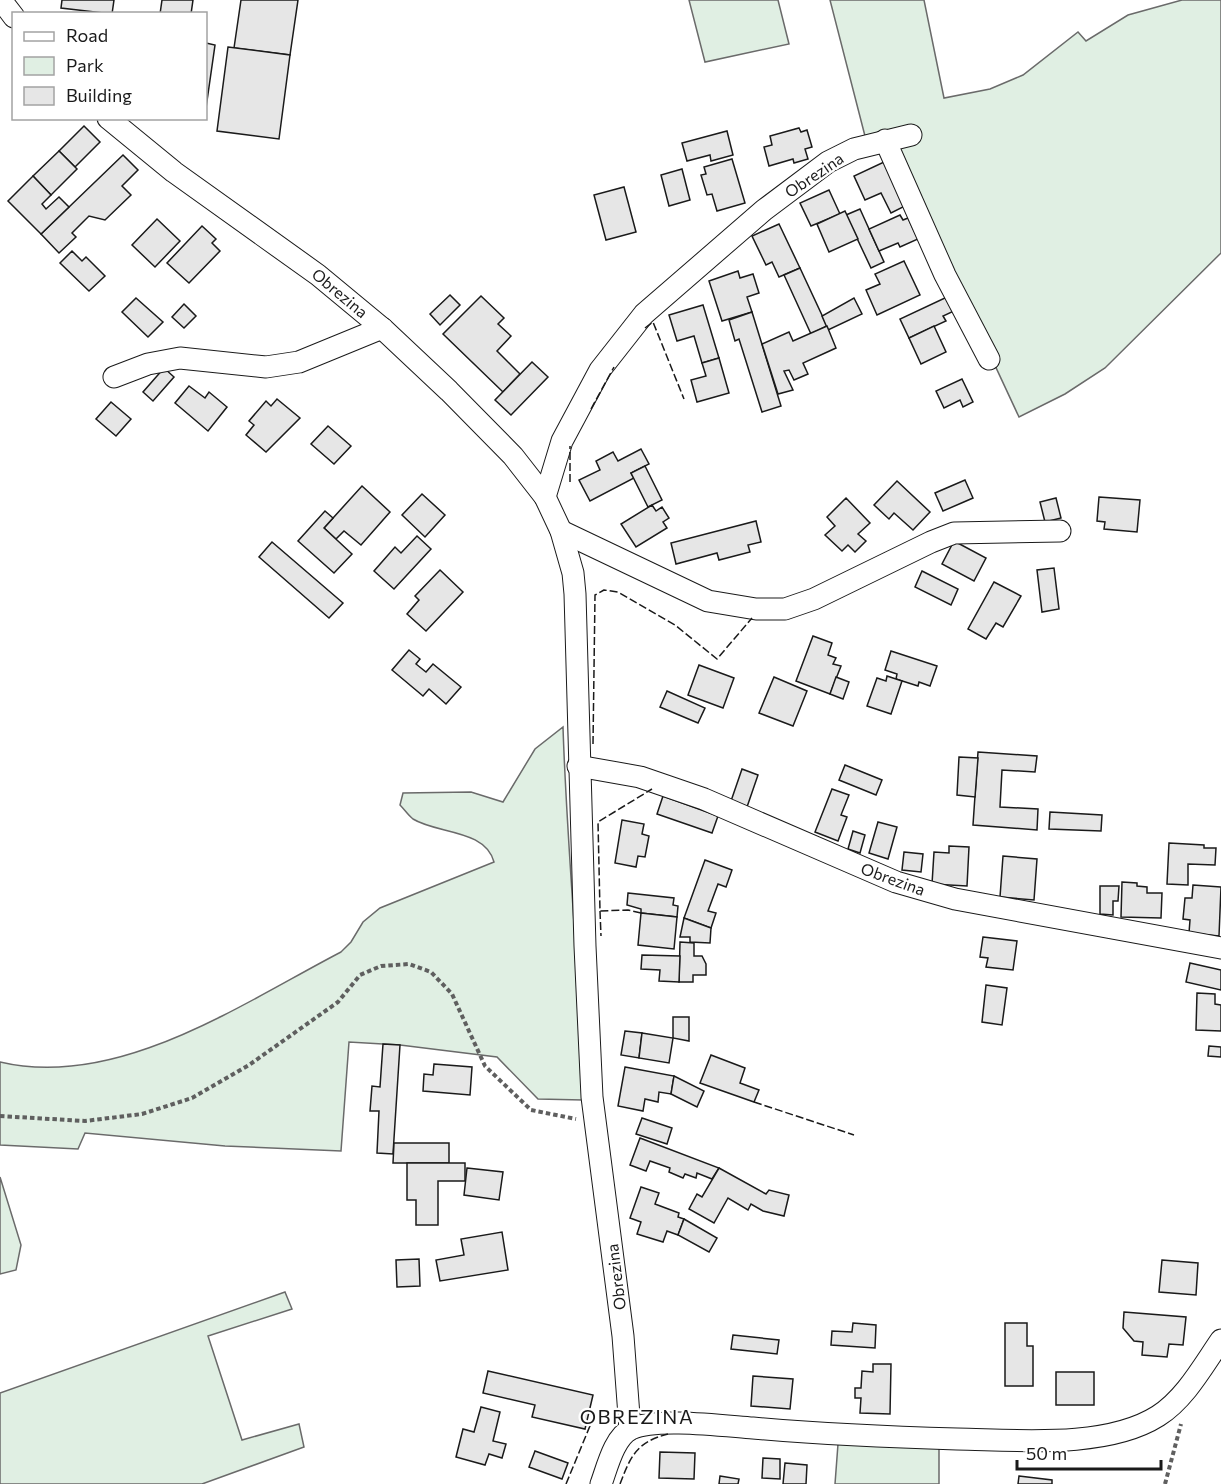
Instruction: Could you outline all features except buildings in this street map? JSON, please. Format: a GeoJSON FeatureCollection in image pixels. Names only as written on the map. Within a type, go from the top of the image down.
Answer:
{"type":"FeatureCollection","features":[{"type":"Feature","properties":{"kind":"street"},"geometry":{"type":"LineString","coordinates":[[1,0],[12,14]]}},
{"type":"Feature","properties":{"kind":"street","name":"Obrezina"},"geometry":{"type":"LineString","coordinates":[[110,120],[174,172],[318,274],[382,328],[513,456],[545,497],[561,531],[573,573],[575,594],[578,766],[585,946],[596,1124],[624,1336],[630,1429]]}},
{"type":"Feature","properties":{"kind":"street","name":"Obrezina"},"geometry":{"type":"LineString","coordinates":[[545,497],[562,441],[600,370],[644,314],[756,217],[820,168],[854,149],[911,135]]}},
{"type":"Feature","properties":{"kind":"street"},"geometry":{"type":"LineString","coordinates":[[885,140],[940,266],[989,359]]}},
{"type":"Feature","properties":{"kind":"street"},"geometry":{"type":"LineString","coordinates":[[114,377],[148,364],[180,358],[266,367],[299,363],[382,328]]}},
{"type":"Feature","properties":{"kind":"street"},"geometry":{"type":"LineString","coordinates":[[561,531],[708,602],[756,609],[785,609],[814,599],[954,533],[1060,531]]}},
{"type":"Feature","properties":{"kind":"street","name":"Obrezina"},"geometry":{"type":"LineString","coordinates":[[578,766],[640,777],[693,795],[896,882],[956,899],[1221,948]]}},
{"type":"Feature","properties":{"kind":"street"},"geometry":{"type":"LineString","coordinates":[[601,1484],[618,1443],[630,1429],[668,1424],[709,1425],[846,1437],[1000,1440],[1087,1437],[1115,1432],[1159,1415],[1189,1386],[1221,1340]]}},
{"type":"Feature","properties":{"kind":"path"},"geometry":{"type":"LineString","coordinates":[[0,1116],[85,1121],[142,1114],[192,1098],[249,1065],[338,1002],[360,975],[381,966],[409,964],[431,972],[452,994],[485,1066],[531,1110],[596,1124]]}},
{"type":"Feature","properties":{"kind":"path"},"geometry":{"type":"LineString","coordinates":[[1165,1484],[1182,1418]]}},
{"type":"Feature","properties":{"kind":"green space"},"geometry":{"type":"Polygon","coordinates":[[[689,0],[778,0],[789,44],[705,62],[689,0]]]}},
{"type":"Feature","properties":{"kind":"green space"},"geometry":{"type":"Polygon","coordinates":[[[830,0],[924,0],[944,98],[990,89],[1023,75],[1078,32],[1086,41],[1128,15],[1182,0],[1221,0],[1221,253],[1105,368],[1065,394],[1019,417],[910,183],[865,136],[830,0]]]}},
{"type":"Feature","properties":{"kind":"green space"},"geometry":{"type":"Polygon","coordinates":[[[563,727],[583,1100],[538,1099],[497,1057],[400,1045],[349,1042],[341,1151],[225,1146],[85,1133],[78,1149],[0,1145],[0,1062],[44,1067],[89,1064],[133,1053],[177,1037],[220,1017],[341,952],[351,942],[363,922],[380,908],[494,862],[489,851],[481,843],[413,819],[400,805],[403,793],[471,792],[503,802],[535,749],[563,727]]]}},
{"type":"Feature","properties":{"kind":"green space"},"geometry":{"type":"Polygon","coordinates":[[[0,1177],[21,1245],[16,1270],[0,1274],[0,1177]]]}},
{"type":"Feature","properties":{"kind":"green space"},"geometry":{"type":"Polygon","coordinates":[[[285,1292],[292,1309],[208,1336],[242,1440],[299,1424],[304,1447],[202,1484],[0,1484],[0,1393],[285,1292]]]}},
{"type":"Feature","properties":{"kind":"green space"},"geometry":{"type":"Polygon","coordinates":[[[838,1444],[939,1446],[939,1484],[835,1484],[838,1444]]]}},
{"type":"Feature","properties":{"kind":"fence"},"geometry":{"type":"LineString","coordinates":[[645,328],[653,322],[684,399]]}},
{"type":"Feature","properties":{"kind":"fence"},"geometry":{"type":"LineString","coordinates":[[591,409],[614,367]]}},
{"type":"Feature","properties":{"kind":"fence"},"geometry":{"type":"LineString","coordinates":[[570,446],[570,482]]}},
{"type":"Feature","properties":{"kind":"fence"},"geometry":{"type":"LineString","coordinates":[[593,744],[595,595],[604,590],[618,592],[675,625],[717,659],[752,618]]}},
{"type":"Feature","properties":{"kind":"fence"},"geometry":{"type":"LineString","coordinates":[[641,913],[628,910],[600,911],[598,822],[652,789]]}},
{"type":"Feature","properties":{"kind":"fence"},"geometry":{"type":"LineString","coordinates":[[600,911],[601,936]]}},
{"type":"Feature","properties":{"kind":"fence"},"geometry":{"type":"LineString","coordinates":[[754,1102],[854,1135]]}},
{"type":"Feature","properties":{"kind":"fence"},"geometry":{"type":"LineString","coordinates":[[566,1484],[592,1421]]}},
{"type":"Feature","properties":{"kind":"fence"},"geometry":{"type":"LineString","coordinates":[[620,1484],[636,1451],[649,1441],[668,1434]]}},
{"type":"Feature","properties":{"kind":"district","name":"OBREZINA"},"geometry":{"type":"Point","coordinates":[637,1417]}}]}
